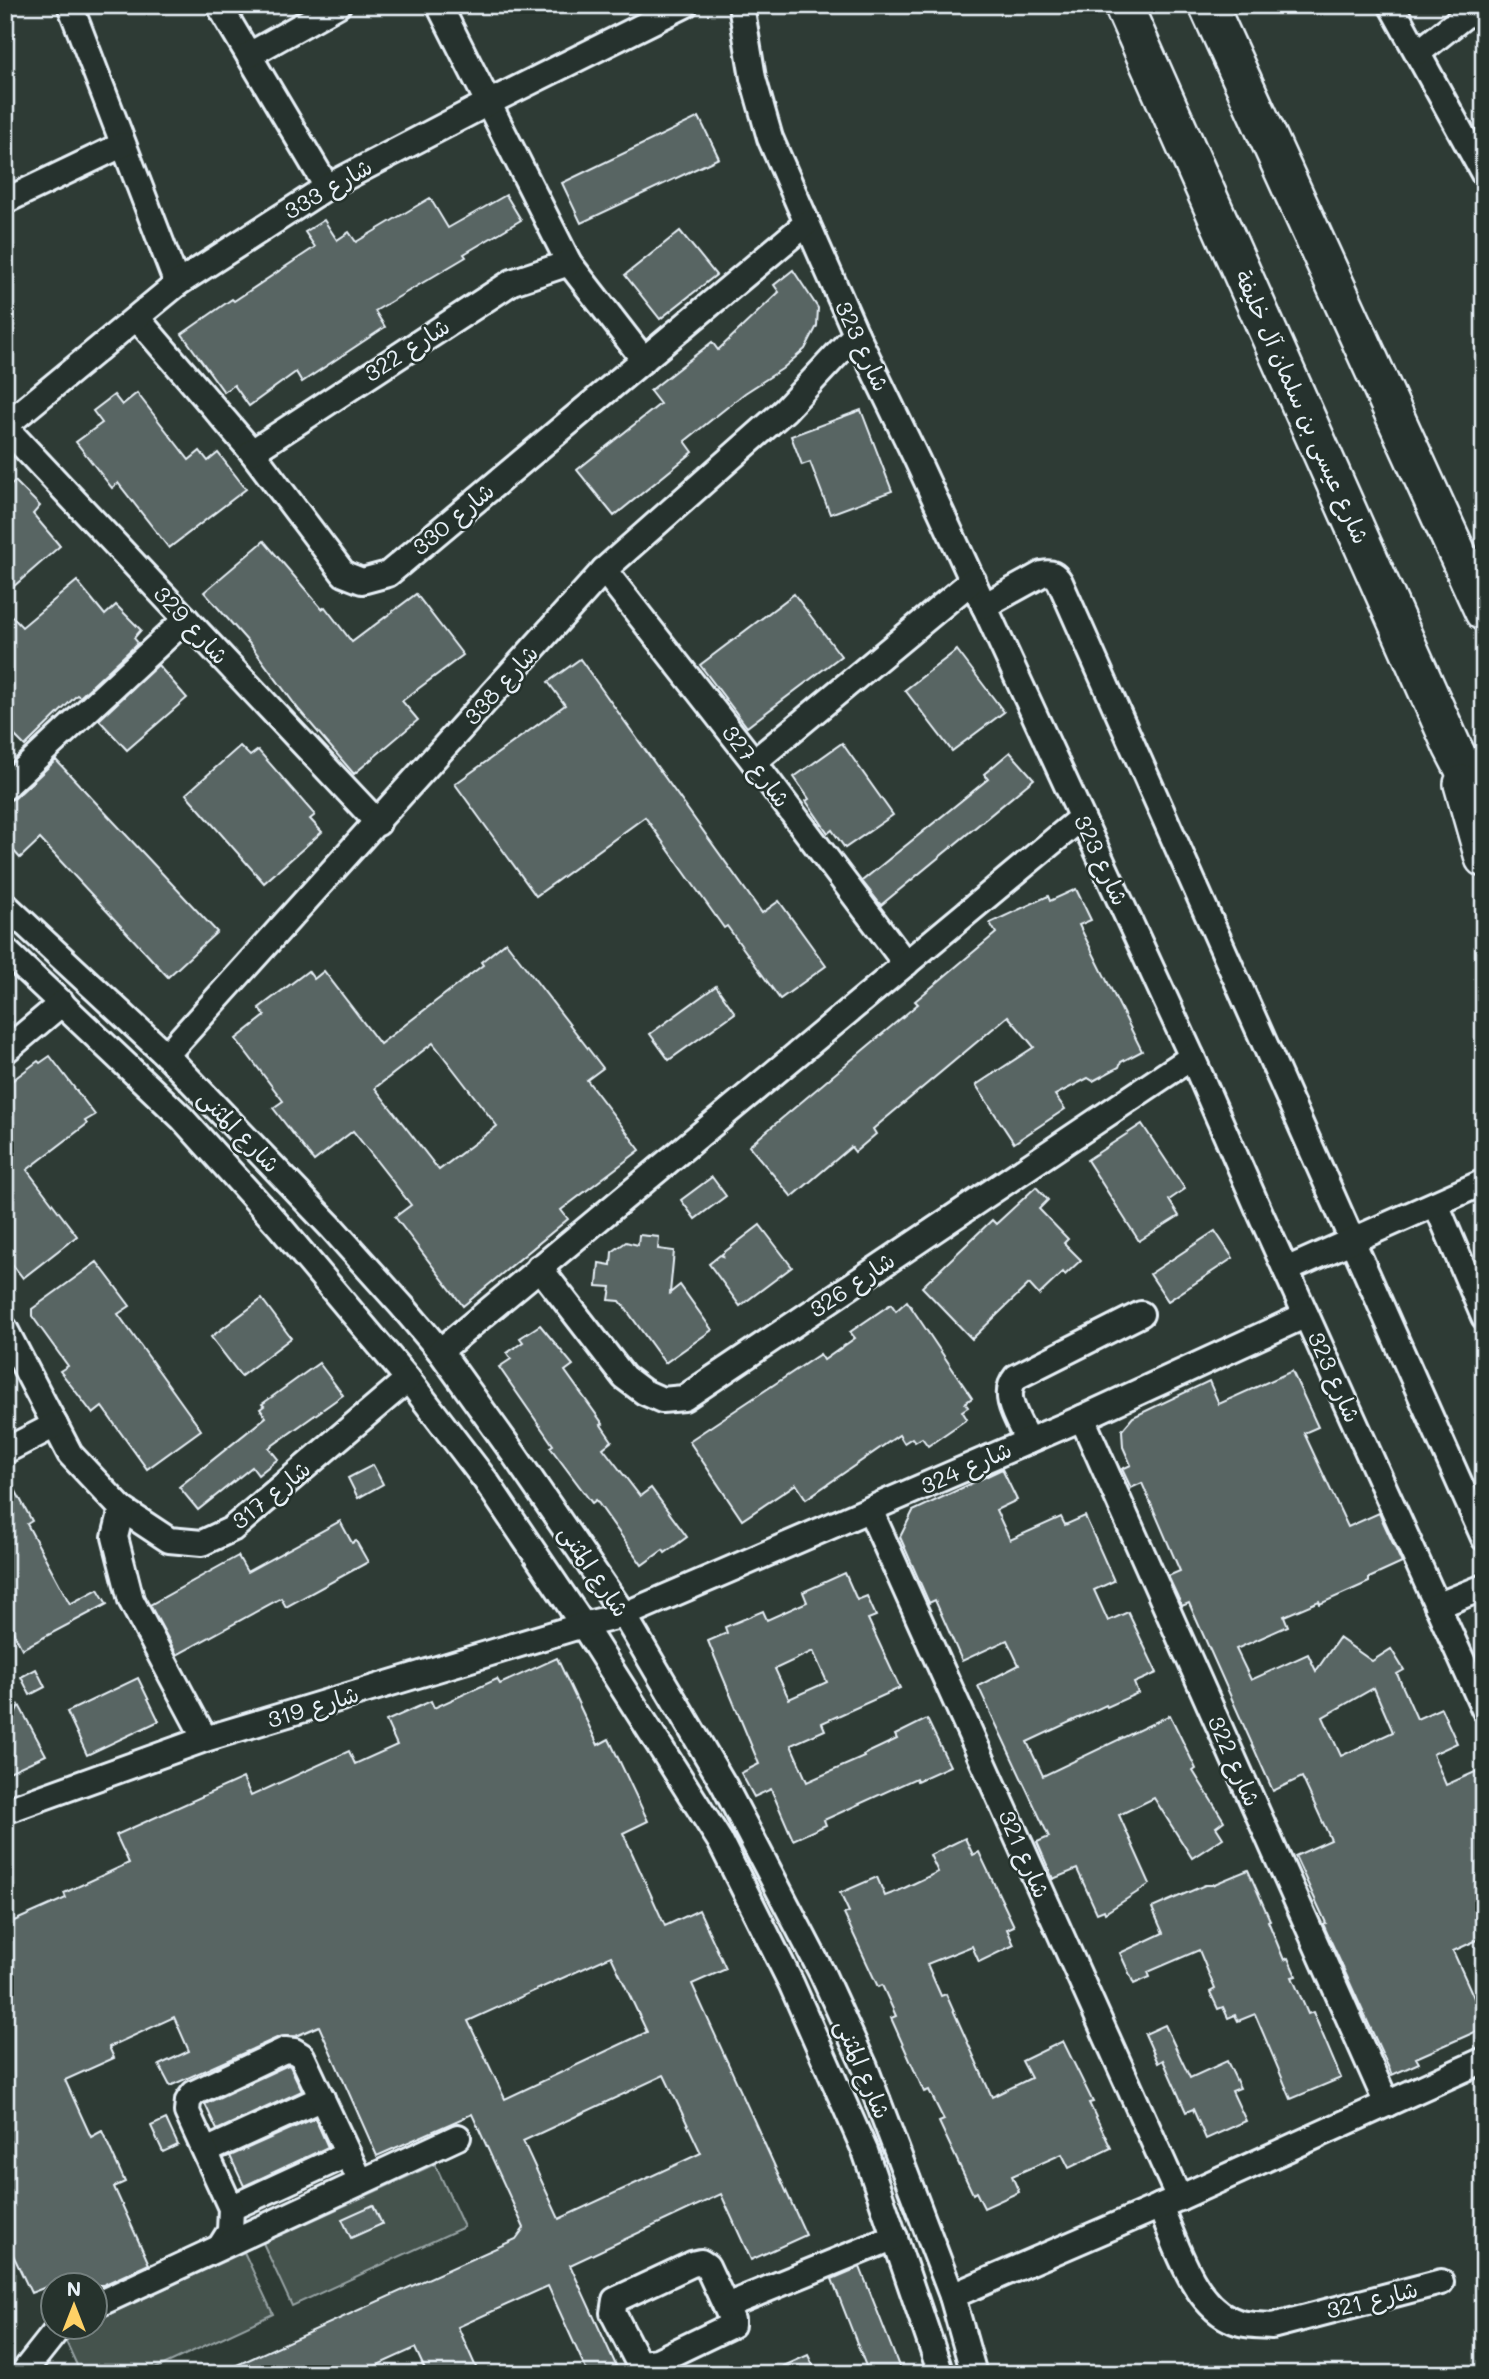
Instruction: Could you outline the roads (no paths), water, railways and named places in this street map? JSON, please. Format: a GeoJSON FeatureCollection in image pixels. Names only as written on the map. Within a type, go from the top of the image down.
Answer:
{"type":"FeatureCollection","features":[{"type":"Feature","properties":{"kind":"highway","name":"شارع عيسى بن سلمان آل خليفة"},"geometry":{"type":"LineString","coordinates":[[1123,5],[1452,746],[1484,808]]}},
{"type":"Feature","properties":{"kind":"highway"},"geometry":{"type":"LineString","coordinates":[[1208,5],[1484,612]]}},
{"type":"Feature","properties":{"kind":"highway"},"geometry":{"type":"LineString","coordinates":[[1452,746],[1484,858]]}},
{"type":"Feature","properties":{"kind":"street"},"geometry":{"type":"LineString","coordinates":[[70,5],[177,284]]}},
{"type":"Feature","properties":{"kind":"street"},"geometry":{"type":"LineString","coordinates":[[219,5],[327,187]]}},
{"type":"Feature","properties":{"kind":"street"},"geometry":{"type":"LineString","coordinates":[[249,55],[338,5]]}},
{"type":"Feature","properties":{"kind":"street"},"geometry":{"type":"LineString","coordinates":[[439,5],[569,263],[644,360]]}},
{"type":"Feature","properties":{"kind":"street","name":"شارع 333"},"geometry":{"type":"LineString","coordinates":[[5,426],[177,284],[327,187],[685,5]]}},
{"type":"Feature","properties":{"kind":"street","name":"شارع 323"},"geometry":{"type":"LineString","coordinates":[[741,5],[753,78],[770,138],[807,223],[1192,1057],[1484,1709]]}},
{"type":"Feature","properties":{"kind":"street"},"geometry":{"type":"LineString","coordinates":[[1391,5],[1484,174]]}},
{"type":"Feature","properties":{"kind":"street"},"geometry":{"type":"LineString","coordinates":[[1419,52],[1478,5]]}},
{"type":"Feature","properties":{"kind":"street"},"geometry":{"type":"LineString","coordinates":[[5,201],[122,145]]}},
{"type":"Feature","properties":{"kind":"street","name":"شارع 330"},"geometry":{"type":"LineString","coordinates":[[137,318],[252,452],[344,575],[362,581],[387,575],[807,223]]}},
{"type":"Feature","properties":{"kind":"street","name":"شارع 322"},"geometry":{"type":"LineString","coordinates":[[252,452],[512,282],[569,263]]}},
{"type":"Feature","properties":{"kind":"street","name":"شارع 338"},"geometry":{"type":"LineString","coordinates":[[166,1055],[604,570],[785,410],[856,334]]}},
{"type":"Feature","properties":{"kind":"street","name":"شارع 329"},"geometry":{"type":"LineString","coordinates":[[5,426],[378,822]]}},
{"type":"Feature","properties":{"kind":"street","name":"شارع 327"},"geometry":{"type":"LineString","coordinates":[[604,570],[754,762],[906,964]]}},
{"type":"Feature","properties":{"kind":"street"},"geometry":{"type":"LineString","coordinates":[[984,606],[1042,574],[1050,572],[1056,575],[1060,582],[1484,1538]]}},
{"type":"Feature","properties":{"kind":"street"},"geometry":{"type":"LineString","coordinates":[[754,762],[973,580]]}},
{"type":"Feature","properties":{"kind":"street"},"geometry":{"type":"LineString","coordinates":[[5,787],[186,619]]}},
{"type":"Feature","properties":{"kind":"street"},"geometry":{"type":"LineString","coordinates":[[440,1351],[1081,818]]}},
{"type":"Feature","properties":{"kind":"street","name":"شارع المثنى"},"geometry":{"type":"LineString","coordinates":[[5,905],[166,1055],[332,1228],[440,1351],[624,1615],[724,1785],[822,1973],[864,2067],[952,2296],[974,2374]]}},
{"type":"Feature","properties":{"kind":"street","name":"شارع المثنى"},"geometry":{"type":"LineString","coordinates":[[5,950],[182,1118],[281,1228],[408,1379],[486,1481],[583,1625],[720,1841],[791,1983],[865,2151],[941,2374]]}},
{"type":"Feature","properties":{"kind":"street"},"geometry":{"type":"LineString","coordinates":[[5,1051],[62,1003]]}},
{"type":"Feature","properties":{"kind":"street","name":"شارع 326"},"geometry":{"type":"LineString","coordinates":[[539,1267],[624,1377],[644,1392],[662,1400],[684,1398],[1192,1057]]}},
{"type":"Feature","properties":{"kind":"street"},"geometry":{"type":"LineString","coordinates":[[1286,1270],[1484,1182]]}},
{"type":"Feature","properties":{"kind":"street"},"geometry":{"type":"LineString","coordinates":[[1436,1204],[1484,1317]]}},
{"type":"Feature","properties":{"kind":"street"},"geometry":{"type":"LineString","coordinates":[[1028,1441],[1009,1395],[1016,1377],[1141,1314]]}},
{"type":"Feature","properties":{"kind":"street","name":"شارع 324"},"geometry":{"type":"LineString","coordinates":[[624,1615],[1082,1418],[1306,1315]]}},
{"type":"Feature","properties":{"kind":"street","name":"شارع 317"},"geometry":{"type":"LineString","coordinates":[[5,1329],[70,1454],[122,1509],[169,1540],[202,1543],[232,1529],[408,1379]]}},
{"type":"Feature","properties":{"kind":"street","name":"شارع 322"},"geometry":{"type":"LineString","coordinates":[[1082,1418],[1387,2104]]}},
{"type":"Feature","properties":{"kind":"street"},"geometry":{"type":"LineString","coordinates":[[5,1451],[55,1425]]}},
{"type":"Feature","properties":{"kind":"street"},"geometry":{"type":"LineString","coordinates":[[122,1509],[116,1537],[131,1600],[205,1740]]}},
{"type":"Feature","properties":{"kind":"street","name":"شارع 321"},"geometry":{"type":"LineString","coordinates":[[870,1510],[1169,2202],[1193,2282],[1213,2307],[1229,2319],[1245,2324],[1272,2326],[1441,2282]]}},
{"type":"Feature","properties":{"kind":"street"},"geometry":{"type":"LineString","coordinates":[[1437,1606],[1484,1587]]}},
{"type":"Feature","properties":{"kind":"street","name":"شارع 319"},"geometry":{"type":"LineString","coordinates":[[5,1811],[205,1740],[583,1625],[624,1615]]}},
{"type":"Feature","properties":{"kind":"street"},"geometry":{"type":"LineString","coordinates":[[220,2247],[230,2231],[231,2208],[187,2112],[188,2101],[194,2093],[285,2050],[295,2051],[302,2056],[361,2182]]}},
{"type":"Feature","properties":{"kind":"street"},"geometry":{"type":"LineString","coordinates":[[952,2296],[1484,2060]]}},
{"type":"Feature","properties":{"kind":"street"},"geometry":{"type":"LineString","coordinates":[[206,2151],[322,2098]]}},
{"type":"Feature","properties":{"kind":"street"},"geometry":{"type":"LineString","coordinates":[[108,2299],[458,2137]]}},
{"type":"Feature","properties":{"kind":"street"},"geometry":{"type":"LineString","coordinates":[[231,2208],[348,2154]]}},
{"type":"Feature","properties":{"kind":"street"},"geometry":{"type":"LineString","coordinates":[[726,2306],[895,2237]]}},
{"type":"Feature","properties":{"kind":"street"},"geometry":{"type":"LineString","coordinates":[[701,2262],[707,2266],[726,2306],[733,2322],[731,2327],[650,2363],[637,2360],[613,2313],[615,2300],[701,2262]]}},
{"type":"Feature","properties":{"kind":"street"},"geometry":{"type":"LineString","coordinates":[[22,2374],[49,2340]]}}]}
